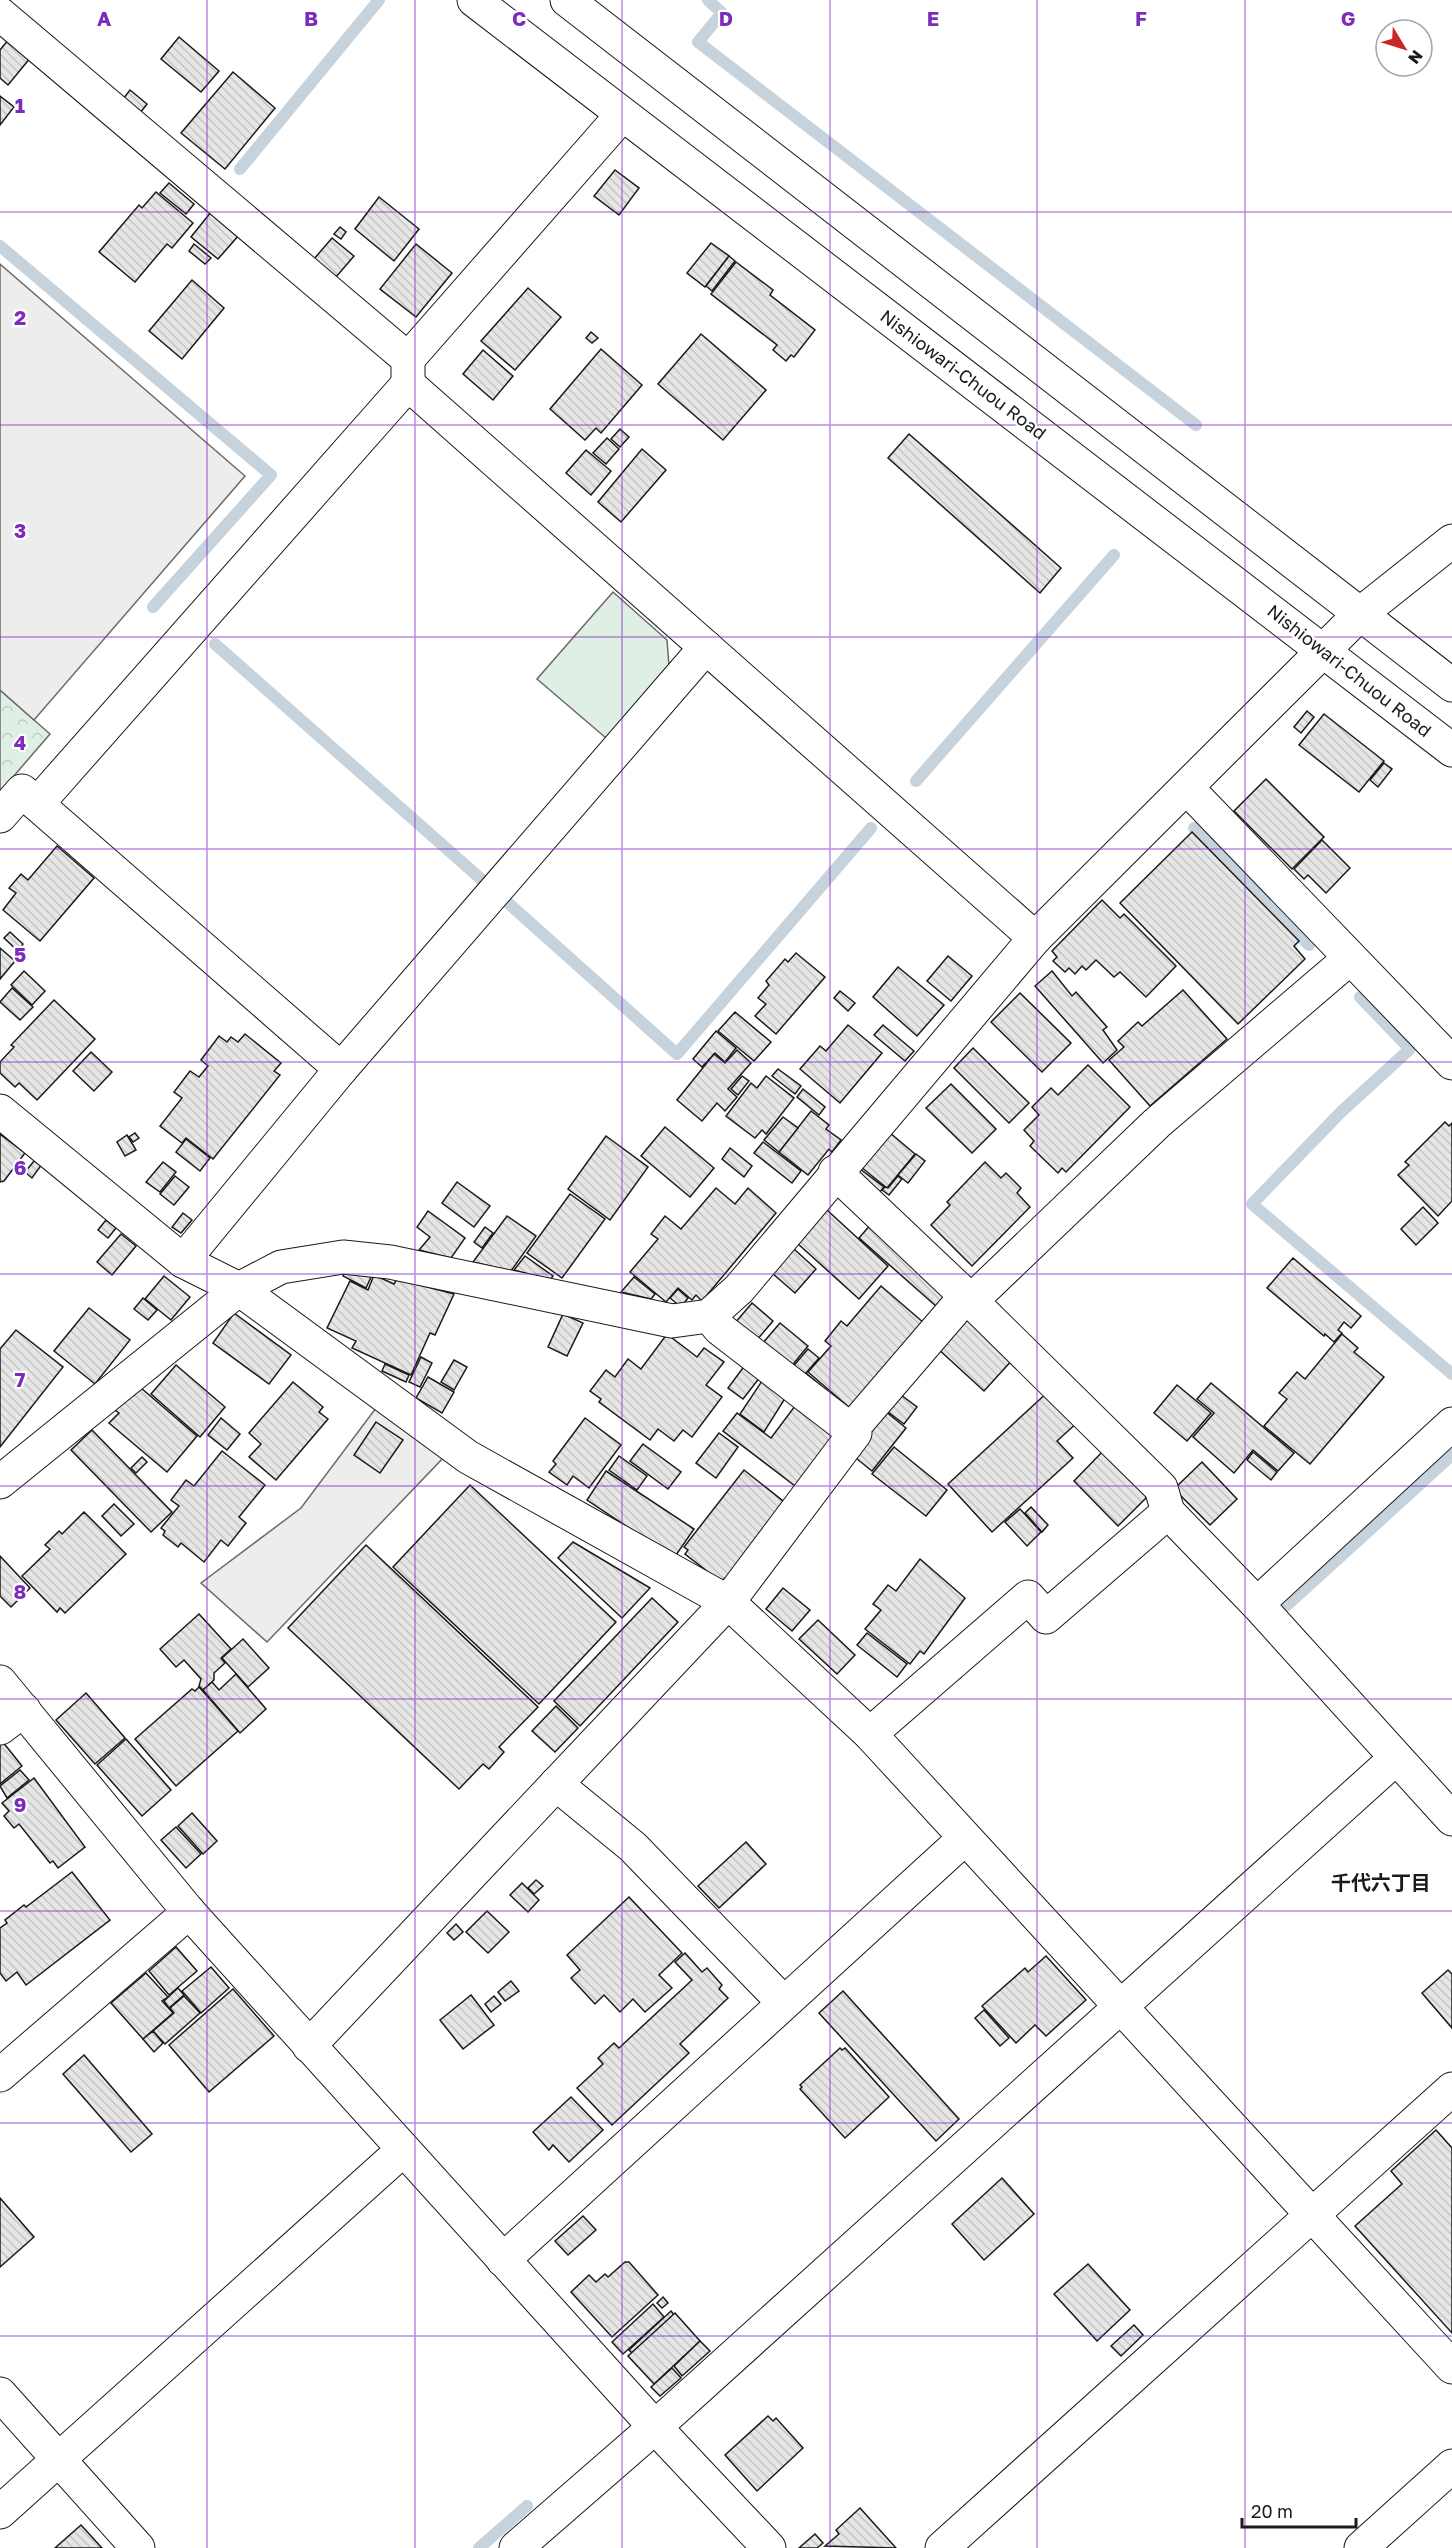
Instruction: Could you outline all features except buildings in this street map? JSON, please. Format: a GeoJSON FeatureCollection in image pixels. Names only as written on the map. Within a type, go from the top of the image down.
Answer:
{"type":"FeatureCollection","features":[{"type":"Feature","properties":{"kind":"street","name":"Nishiowari-Chuou Road"},"geometry":{"type":"LineString","coordinates":[[474,0],[1452,750]]}},
{"type":"Feature","properties":{"kind":"street"},"geometry":{"type":"LineString","coordinates":[[567,0],[1452,685]]}},
{"type":"Feature","properties":{"kind":"street"},"geometry":{"type":"LineString","coordinates":[[0,14],[408,371],[706,647],[1035,938]]}},
{"type":"Feature","properties":{"kind":"street"},"geometry":{"type":"LineString","coordinates":[[37,804],[408,371],[622,115]]}},
{"type":"Feature","properties":{"kind":"street"},"geometry":{"type":"LineString","coordinates":[[0,1482],[239,1289],[281,1268],[343,1257],[390,1262],[672,1321],[709,1316],[739,1289],[835,1172],[1035,938],[1360,614],[1452,541]]}},
{"type":"Feature","properties":{"kind":"street"},"geometry":{"type":"LineString","coordinates":[[183,1261],[341,1069],[706,647]]}},
{"type":"Feature","properties":{"kind":"street"},"geometry":{"type":"LineString","coordinates":[[1187,789],[1452,1063]]}},
{"type":"Feature","properties":{"kind":"street"},"geometry":{"type":"LineString","coordinates":[[0,816],[22,791],[341,1069]]}},
{"type":"Feature","properties":{"kind":"street"},"geometry":{"type":"LineString","coordinates":[[851,1430],[968,1299],[1156,1123],[1349,959]]}},
{"type":"Feature","properties":{"kind":"street"},"geometry":{"type":"LineString","coordinates":[[0,1111],[183,1261],[239,1289],[468,1457],[728,1602],[870,1734],[1452,2367]]}},
{"type":"Feature","properties":{"kind":"street"},"geometry":{"type":"LineString","coordinates":[[835,1172],[1161,1488],[1168,1512],[1257,1604],[1452,1819]]}},
{"type":"Feature","properties":{"kind":"street"},"geometry":{"type":"LineString","coordinates":[[309,2046],[728,1602],[855,1433],[720,1329],[709,1316]]}},
{"type":"Feature","properties":{"kind":"street"},"geometry":{"type":"LineString","coordinates":[[1257,1604],[1452,1424]]}},
{"type":"Feature","properties":{"kind":"street"},"geometry":{"type":"LineString","coordinates":[[870,1734],[1028,1597],[1046,1617],[1168,1512]]}},
{"type":"Feature","properties":{"kind":"street"},"geometry":{"type":"LineString","coordinates":[[0,1682],[12,1719],[655,2427],[769,2548]]}},
{"type":"Feature","properties":{"kind":"street"},"geometry":{"type":"LineString","coordinates":[[516,2548],[655,2427],[1396,1758]]}},
{"type":"Feature","properties":{"kind":"street"},"geometry":{"type":"LineString","coordinates":[[556,1784],[633,1847],[784,2003]]}},
{"type":"Feature","properties":{"kind":"street"},"geometry":{"type":"LineString","coordinates":[[503,2260],[965,1838]]}},
{"type":"Feature","properties":{"kind":"street"},"geometry":{"type":"LineString","coordinates":[[0,2075],[189,1912]]}},
{"type":"Feature","properties":{"kind":"street"},"geometry":{"type":"LineString","coordinates":[[942,2548],[1452,2089]]}},
{"type":"Feature","properties":{"kind":"street"},"geometry":{"type":"LineString","coordinates":[[0,2512],[403,2150]]}},
{"type":"Feature","properties":{"kind":"street"},"geometry":{"type":"LineString","coordinates":[[0,2394],[138,2548]]}},
{"type":"Feature","properties":{"kind":"street"},"geometry":{"type":"LineString","coordinates":[[1361,2548],[1452,2466]]}},
{"type":"Feature","properties":{"kind":"green space"},"geometry":{"type":"Polygon","coordinates":[[[613,592],[667,640],[669,666],[606,738],[537,679],[613,592]]]}},
{"type":"Feature","properties":{"kind":"green space"},"geometry":{"type":"Polygon","coordinates":[[[0,690],[50,734],[0,792],[0,690]]]}},
{"type":"Feature","properties":{"kind":"shaded area"},"geometry":{"type":"Polygon","coordinates":[[[0,264],[245,476],[34,720],[0,690],[0,264]]]}},
{"type":"Feature","properties":{"kind":"shaded area"},"geometry":{"type":"Polygon","coordinates":[[[376,1408],[444,1457],[267,1642],[201,1583],[301,1508],[376,1408]]]}},
{"type":"Feature","properties":{"kind":"waterway"},"geometry":{"type":"LineString","coordinates":[[240,169],[379,0]]}},
{"type":"Feature","properties":{"kind":"waterway"},"geometry":{"type":"LineString","coordinates":[[708,0],[722,13],[698,42],[1196,425]]}},
{"type":"Feature","properties":{"kind":"waterway"},"geometry":{"type":"LineString","coordinates":[[0,246],[271,475],[153,607]]}},
{"type":"Feature","properties":{"kind":"waterway"},"geometry":{"type":"LineString","coordinates":[[916,781],[1114,555]]}},
{"type":"Feature","properties":{"kind":"waterway"},"geometry":{"type":"LineString","coordinates":[[215,644],[481,879]]}},
{"type":"Feature","properties":{"kind":"waterway"},"geometry":{"type":"LineString","coordinates":[[507,902],[677,1054],[871,828]]}},
{"type":"Feature","properties":{"kind":"waterway"},"geometry":{"type":"LineString","coordinates":[[1194,828],[1309,945]]}},
{"type":"Feature","properties":{"kind":"waterway"},"geometry":{"type":"LineString","coordinates":[[1360,997],[1410,1049],[1341,1112],[1252,1204],[1452,1374]]}},
{"type":"Feature","properties":{"kind":"waterway"},"geometry":{"type":"LineString","coordinates":[[1286,1606],[1452,1455]]}},
{"type":"Feature","properties":{"kind":"waterway"},"geometry":{"type":"LineString","coordinates":[[479,2548],[527,2506]]}},
{"type":"Feature","properties":{"kind":"district","name":"千代六丁目"},"geometry":{"type":"Point","coordinates":[1381,1883]}}]}
